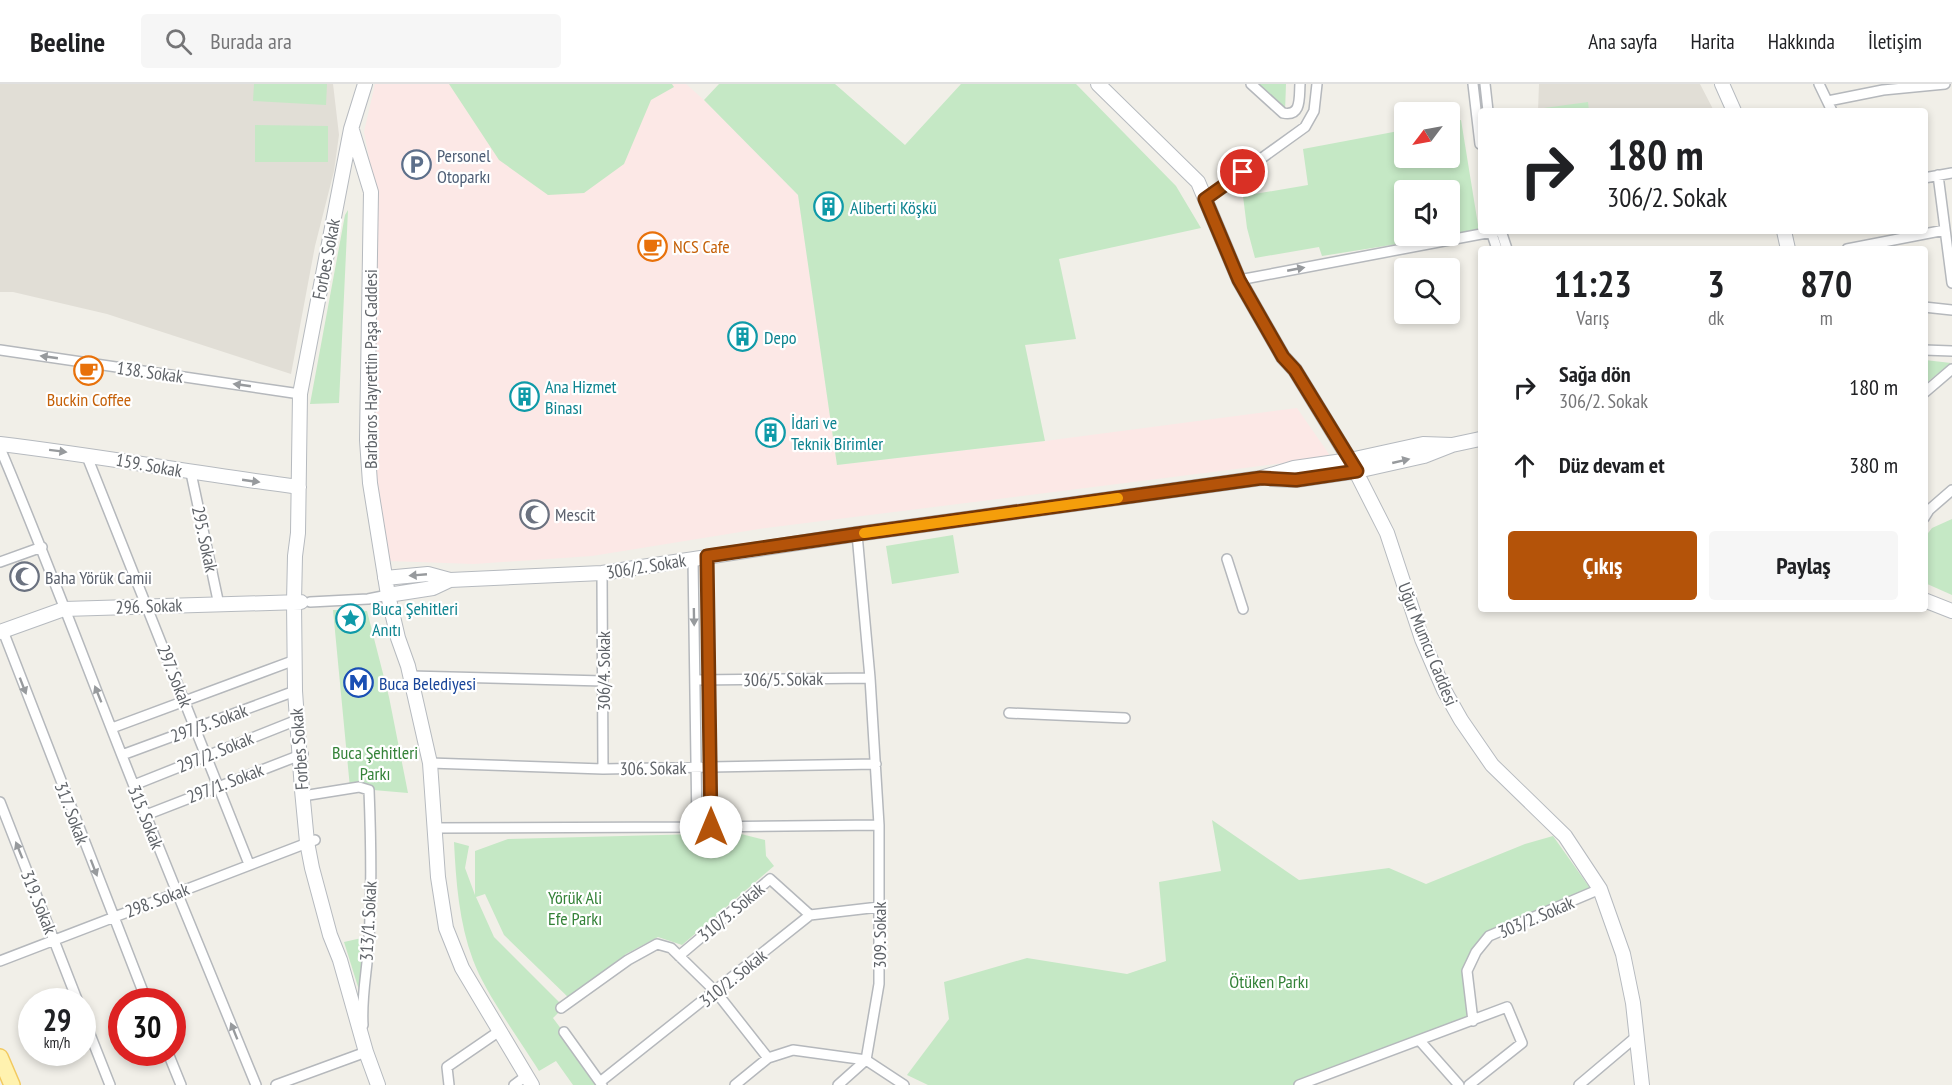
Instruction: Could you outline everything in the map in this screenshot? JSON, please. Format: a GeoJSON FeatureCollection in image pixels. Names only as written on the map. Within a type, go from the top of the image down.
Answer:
{"type":"FeatureCollection","features":[{"type":"Feature","properties":{"kind":"main road","name":"Forbes Sokak"},"geometry":{"type":"LineString","coordinates":[[365,84],[351,129],[300,394],[298,533],[295,556],[302,602],[303,754],[311,841],[330,935],[340,960],[366,1052],[378,1085]]}},
{"type":"Feature","properties":{"kind":"main road","name":"Uğur Mumcu Caddesi"},"geometry":{"type":"LineString","coordinates":[[1098,84],[1198,182],[1239,280],[1283,357],[1288,376],[1350,466],[1379,535],[1389,543],[1422,639],[1444,690],[1461,720],[1492,765],[1565,837],[1600,889],[1623,954],[1633,1003],[1642,1085]]}},
{"type":"Feature","properties":{"kind":"main road"},"geometry":{"type":"LineString","coordinates":[[1722,84],[1733,108]]}},
{"type":"Feature","properties":{"kind":"main road","name":"Barbaros Hayrettin Paşa Caddesi"},"geometry":{"type":"LineString","coordinates":[[351,129],[371,192],[367,440],[370,483],[388,595],[430,763],[438,877],[446,928],[462,968],[529,1081]]}},
{"type":"Feature","properties":{"kind":"main road","name":"306/2. Sokak"},"geometry":{"type":"LineString","coordinates":[[388,595],[433,588],[450,580],[602,573],[857,534],[1261,478],[1294,468],[1350,466],[1423,444],[1452,445],[1478,439]]}},
{"type":"Feature","properties":{"kind":"main road","name":"159. Sokak"},"geometry":{"type":"LineString","coordinates":[[0,446],[86,454],[299,488]]}},
{"type":"Feature","properties":{"kind":"main road"},"geometry":{"type":"LineString","coordinates":[[385,578],[428,574],[450,580]]}},
{"type":"Feature","properties":{"kind":"main road","name":"Forbes Sokak"},"geometry":{"type":"LineString","coordinates":[[302,602],[295,660],[297,720],[309,795],[311,841]]}},
{"type":"Feature","properties":{"kind":"main road","name":"296. Sokak"},"geometry":{"type":"LineString","coordinates":[[1,629],[64,609],[302,602]]}},
{"type":"Feature","properties":{"kind":"main road"},"geometry":{"type":"LineString","coordinates":[[1928,602],[1952,611]]}},
{"type":"Feature","properties":{"kind":"main road"},"geometry":{"type":"LineString","coordinates":[[0,1057],[12,1085]]}},
{"type":"Feature","properties":{"kind":"street"},"geometry":{"type":"LineString","coordinates":[[1251,84],[1286,114],[1295,112],[1299,107],[1300,84]]}},
{"type":"Feature","properties":{"kind":"street"},"geometry":{"type":"LineString","coordinates":[[1205,199],[1305,127],[1314,111],[1317,84]]}},
{"type":"Feature","properties":{"kind":"street"},"geometry":{"type":"LineString","coordinates":[[1473,84],[1478,127]]}},
{"type":"Feature","properties":{"kind":"street"},"geometry":{"type":"LineString","coordinates":[[1485,84],[1488,108]]}},
{"type":"Feature","properties":{"kind":"street"},"geometry":{"type":"LineString","coordinates":[[1819,84],[1832,108]]}},
{"type":"Feature","properties":{"kind":"street"},"geometry":{"type":"LineString","coordinates":[[1828,101],[1883,87],[1945,84]]}},
{"type":"Feature","properties":{"kind":"street"},"geometry":{"type":"LineString","coordinates":[[1928,176],[1952,173]]}},
{"type":"Feature","properties":{"kind":"street"},"geometry":{"type":"LineString","coordinates":[[1938,175],[1952,283]]}},
{"type":"Feature","properties":{"kind":"street"},"geometry":{"type":"LineString","coordinates":[[1928,233],[1945,230]]}},
{"type":"Feature","properties":{"kind":"street"},"geometry":{"type":"LineString","coordinates":[[1239,280],[1479,234]]}},
{"type":"Feature","properties":{"kind":"street"},"geometry":{"type":"LineString","coordinates":[[1862,246],[1924,234]]}},
{"type":"Feature","properties":{"kind":"street"},"geometry":{"type":"LineString","coordinates":[[1928,307],[1952,310]]}},
{"type":"Feature","properties":{"kind":"street","name":"138. Sokak"},"geometry":{"type":"LineString","coordinates":[[0,350],[300,394]]}},
{"type":"Feature","properties":{"kind":"street"},"geometry":{"type":"LineString","coordinates":[[1928,350],[1952,351]]}},
{"type":"Feature","properties":{"kind":"street"},"geometry":{"type":"LineString","coordinates":[[1928,390],[1952,369]]}},
{"type":"Feature","properties":{"kind":"street","name":"315. Sokak"},"geometry":{"type":"LineString","coordinates":[[0,446],[42,547],[64,609],[176,892],[256,1085]]}},
{"type":"Feature","properties":{"kind":"street","name":"297. Sokak"},"geometry":{"type":"LineString","coordinates":[[86,454],[249,864]]}},
{"type":"Feature","properties":{"kind":"street","name":"295. Sokak"},"geometry":{"type":"LineString","coordinates":[[191,472],[219,605]]}},
{"type":"Feature","properties":{"kind":"street"},"geometry":{"type":"LineString","coordinates":[[1928,508],[1952,490]]}},
{"type":"Feature","properties":{"kind":"street","name":"309. Sokak"},"geometry":{"type":"LineString","coordinates":[[857,534],[870,678],[879,825],[879,984],[866,1060]]}},
{"type":"Feature","properties":{"kind":"street"},"geometry":{"type":"LineString","coordinates":[[0,562],[42,547]]}},
{"type":"Feature","properties":{"kind":"street"},"geometry":{"type":"LineString","coordinates":[[697,827],[696,680],[700,558]]}},
{"type":"Feature","properties":{"kind":"street"},"geometry":{"type":"LineString","coordinates":[[700,558],[709,680],[711,827]]}},
{"type":"Feature","properties":{"kind":"street"},"geometry":{"type":"LineString","coordinates":[[1227,559],[1244,609]]}},
{"type":"Feature","properties":{"kind":"street","name":"306/4. Sokak"},"geometry":{"type":"LineString","coordinates":[[602,573],[603,769]]}},
{"type":"Feature","properties":{"kind":"street"},"geometry":{"type":"LineString","coordinates":[[302,602],[368,600],[388,595]]}},
{"type":"Feature","properties":{"kind":"street","name":"317. Sokak"},"geometry":{"type":"LineString","coordinates":[[1,629],[141,988]]}},
{"type":"Feature","properties":{"kind":"street"},"geometry":{"type":"LineString","coordinates":[[112,728],[295,660]]}},
{"type":"Feature","properties":{"kind":"street"},"geometry":{"type":"LineString","coordinates":[[410,676],[603,681]]}},
{"type":"Feature","properties":{"kind":"street","name":"306/5. Sokak"},"geometry":{"type":"LineString","coordinates":[[696,680],[870,678]]}},
{"type":"Feature","properties":{"kind":"street","name":"297/3. Sokak"},"geometry":{"type":"LineString","coordinates":[[122,755],[296,691]]}},
{"type":"Feature","properties":{"kind":"street"},"geometry":{"type":"LineString","coordinates":[[1009,714],[1125,718]]}},
{"type":"Feature","properties":{"kind":"street","name":"297/2. Sokak"},"geometry":{"type":"LineString","coordinates":[[134,785],[297,720]]}},
{"type":"Feature","properties":{"kind":"street","name":"297/1. Sokak"},"geometry":{"type":"LineString","coordinates":[[146,815],[218,785],[303,754]]}},
{"type":"Feature","properties":{"kind":"street","name":"306. Sokak"},"geometry":{"type":"LineString","coordinates":[[430,763],[603,769],[876,764]]}},
{"type":"Feature","properties":{"kind":"street","name":"313/1. Sokak"},"geometry":{"type":"LineString","coordinates":[[309,795],[359,787],[369,790],[372,882],[362,1006],[366,1052]]}},
{"type":"Feature","properties":{"kind":"street","name":"319. Sokak"},"geometry":{"type":"LineString","coordinates":[[0,802],[73,988]]}},
{"type":"Feature","properties":{"kind":"street"},"geometry":{"type":"LineString","coordinates":[[434,828],[879,825]]}},
{"type":"Feature","properties":{"kind":"street","name":"298. Sokak"},"geometry":{"type":"LineString","coordinates":[[0,961],[311,841]]}},
{"type":"Feature","properties":{"kind":"street","name":"310/3. Sokak"},"geometry":{"type":"LineString","coordinates":[[679,957],[770,879],[810,915]]}},
{"type":"Feature","properties":{"kind":"street","name":"303/2. Sokak"},"geometry":{"type":"LineString","coordinates":[[1473,1021],[1467,971],[1476,952],[1489,936],[1600,889]]}},
{"type":"Feature","properties":{"kind":"street"},"geometry":{"type":"LineString","coordinates":[[810,915],[879,907]]}},
{"type":"Feature","properties":{"kind":"street","name":"310/2. Sokak"},"geometry":{"type":"LineString","coordinates":[[601,1084],[810,915]]}},
{"type":"Feature","properties":{"kind":"street","name":"310/3. Sokak"},"geometry":{"type":"LineString","coordinates":[[561,1008],[628,960],[657,944],[671,948],[716,992],[768,1058]]}},
{"type":"Feature","properties":{"kind":"street"},"geometry":{"type":"LineString","coordinates":[[1299,1085],[1507,1007],[1522,1043],[1469,1085]]}},
{"type":"Feature","properties":{"kind":"street"},"geometry":{"type":"LineString","coordinates":[[449,1085],[446,1070],[498,1032]]}},
{"type":"Feature","properties":{"kind":"street"},"geometry":{"type":"LineString","coordinates":[[564,1032],[601,1084]]}},
{"type":"Feature","properties":{"kind":"street"},"geometry":{"type":"LineString","coordinates":[[1579,1085],[1637,1036]]}},
{"type":"Feature","properties":{"kind":"street"},"geometry":{"type":"LineString","coordinates":[[1420,1041],[1459,1085]]}},
{"type":"Feature","properties":{"kind":"street"},"geometry":{"type":"LineString","coordinates":[[96,1050],[110,1085]]}},
{"type":"Feature","properties":{"kind":"street"},"geometry":{"type":"LineString","coordinates":[[735,1085],[768,1058],[793,1050],[866,1060],[904,1085]]}},
{"type":"Feature","properties":{"kind":"street"},"geometry":{"type":"LineString","coordinates":[[276,1085],[366,1052]]}},
{"type":"Feature","properties":{"kind":"street"},"geometry":{"type":"LineString","coordinates":[[838,1085],[866,1060]]}},
{"type":"Feature","properties":{"kind":"street"},"geometry":{"type":"LineString","coordinates":[[173,1066],[181,1085]]}},
{"type":"Feature","properties":{"kind":"street"},"geometry":{"type":"LineString","coordinates":[[514,1085],[529,1081]]}},
{"type":"Feature","properties":{"kind":"shaded area"},"geometry":{"type":"Polygon","coordinates":[[[0,84],[333,84],[339,135],[334,171],[315,246],[291,374],[107,314],[13,292],[0,292],[0,84]]]}},
{"type":"Feature","properties":{"kind":"shaded area"},"geometry":{"type":"Polygon","coordinates":[[[375,84],[686,84],[798,195],[837,465],[1297,408],[1331,457],[759,529],[592,556],[474,564],[388,561],[372,439],[377,319],[376,194],[364,132],[375,84]]]}},
{"type":"Feature","properties":{"kind":"shaded area"},"geometry":{"type":"Polygon","coordinates":[[[1539,84],[1700,84],[1712,108],[1538,108],[1539,84]]]}},
{"type":"Feature","properties":{"kind":"green space"},"geometry":{"type":"Polygon","coordinates":[[[254,84],[327,84],[326,105],[253,101],[254,84]]]}},
{"type":"Feature","properties":{"kind":"green space"},"geometry":{"type":"Polygon","coordinates":[[[449,84],[672,84],[674,87],[651,100],[624,164],[584,193],[548,195],[499,160],[449,84]]]}},
{"type":"Feature","properties":{"kind":"green space"},"geometry":{"type":"Polygon","coordinates":[[[719,84],[835,84],[905,145],[961,84],[1076,84],[1176,186],[1201,228],[1059,259],[1076,339],[1025,345],[1045,441],[837,465],[798,195],[704,100],[719,84]]]}},
{"type":"Feature","properties":{"kind":"green space"},"geometry":{"type":"Polygon","coordinates":[[[1255,84],[1286,84],[1285,112],[1255,84]]]}},
{"type":"Feature","properties":{"kind":"green space"},"geometry":{"type":"Polygon","coordinates":[[[1588,102],[1589,108],[1544,108],[1588,102]]]}},
{"type":"Feature","properties":{"kind":"green space"},"geometry":{"type":"Polygon","coordinates":[[[1461,120],[1478,231],[1460,234],[1460,180],[1394,180],[1394,245],[1322,256],[1319,247],[1255,258],[1247,228],[1243,196],[1308,185],[1303,149],[1394,132],[1394,168],[1460,168],[1461,120]]]}},
{"type":"Feature","properties":{"kind":"green space"},"geometry":{"type":"Polygon","coordinates":[[[255,125],[328,126],[328,162],[255,162],[255,125]]]}},
{"type":"Feature","properties":{"kind":"green space"},"geometry":{"type":"Polygon","coordinates":[[[348,210],[339,403],[310,404],[345,215],[348,210]]]}},
{"type":"Feature","properties":{"kind":"green space"},"geometry":{"type":"Polygon","coordinates":[[[1928,360],[1951,363],[1928,382],[1928,360]]]}},
{"type":"Feature","properties":{"kind":"green space"},"geometry":{"type":"Polygon","coordinates":[[[1952,519],[1952,595],[1928,584],[1928,533],[1932,528],[1952,519]]]}},
{"type":"Feature","properties":{"kind":"green space"},"geometry":{"type":"Polygon","coordinates":[[[953,535],[959,573],[892,584],[886,546],[953,535]]]}},
{"type":"Feature","properties":{"kind":"green space","name":"Buca Şehitleri Parkı"},"geometry":{"type":"Polygon","coordinates":[[[333,610],[367,611],[389,697],[408,793],[350,788],[333,610]]]}},
{"type":"Feature","properties":{"kind":"green space","name":"Ötüken Parkı"},"geometry":{"type":"Polygon","coordinates":[[[1212,820],[1299,880],[1389,868],[1426,884],[1525,844],[1553,836],[1590,888],[1489,936],[1467,971],[1473,1021],[1299,1085],[928,1085],[907,1075],[949,1019],[944,982],[1027,958],[1127,974],[1166,961],[1159,882],[1221,871],[1212,820]]]}},
{"type":"Feature","properties":{"kind":"green space","name":"Yörük Ali Efe Parkı"},"geometry":{"type":"Polygon","coordinates":[[[737,833],[765,840],[766,856],[774,866],[682,945],[658,937],[626,954],[570,999],[504,935],[485,894],[476,897],[494,937],[564,1007],[553,1018],[603,1085],[573,1085],[556,1061],[539,1071],[494,1002],[473,960],[461,917],[454,842],[469,846],[465,868],[475,895],[475,851],[508,839],[737,833]]]}},
{"type":"Feature","properties":{"kind":"green space"},"geometry":{"type":"Polygon","coordinates":[[[366,937],[359,990],[344,942],[366,937]]]}},
{"type":"Feature","properties":{"kind":"slow traffic"},"geometry":{"type":"LineString","coordinates":[[864,533],[1118,498]]}},
{"type":"Feature","properties":{"kind":"place","name":"Personel Otoparkı"},"geometry":{"type":"Point","coordinates":[416,165]}},
{"type":"Feature","properties":{"kind":"place","name":"Aliberti Köşkü"},"geometry":{"type":"Point","coordinates":[829,207]}},
{"type":"Feature","properties":{"kind":"place","name":"NCS Cafe"},"geometry":{"type":"Point","coordinates":[652,246]}},
{"type":"Feature","properties":{"kind":"place","name":"Depo"},"geometry":{"type":"Point","coordinates":[743,337]}},
{"type":"Feature","properties":{"kind":"place","name":"Buckin Coffee"},"geometry":{"type":"Point","coordinates":[89,370]}},
{"type":"Feature","properties":{"kind":"place","name":"Ana Hizmet Binası"},"geometry":{"type":"Point","coordinates":[524,396]}},
{"type":"Feature","properties":{"kind":"place","name":"İdari ve Teknik Birimler"},"geometry":{"type":"Point","coordinates":[770,432]}},
{"type":"Feature","properties":{"kind":"place","name":"Mescit"},"geometry":{"type":"Point","coordinates":[534,514]}},
{"type":"Feature","properties":{"kind":"place","name":"Baha Yörük Camii"},"geometry":{"type":"Point","coordinates":[24,577]}},
{"type":"Feature","properties":{"kind":"place","name":"Buca Şehitleri Anıtı"},"geometry":{"type":"Point","coordinates":[351,618]}},
{"type":"Feature","properties":{"kind":"place","name":"Buca Belediyesi"},"geometry":{"type":"Point","coordinates":[358,683]}},
{"type":"Feature","properties":{"kind":"route"},"geometry":{"type":"LineString","coordinates":[[711,827],[707,556],[1261,478],[1296,480],[1357,471],[1295,370],[1283,357],[1239,280],[1205,199],[1243,172]]}}]}
